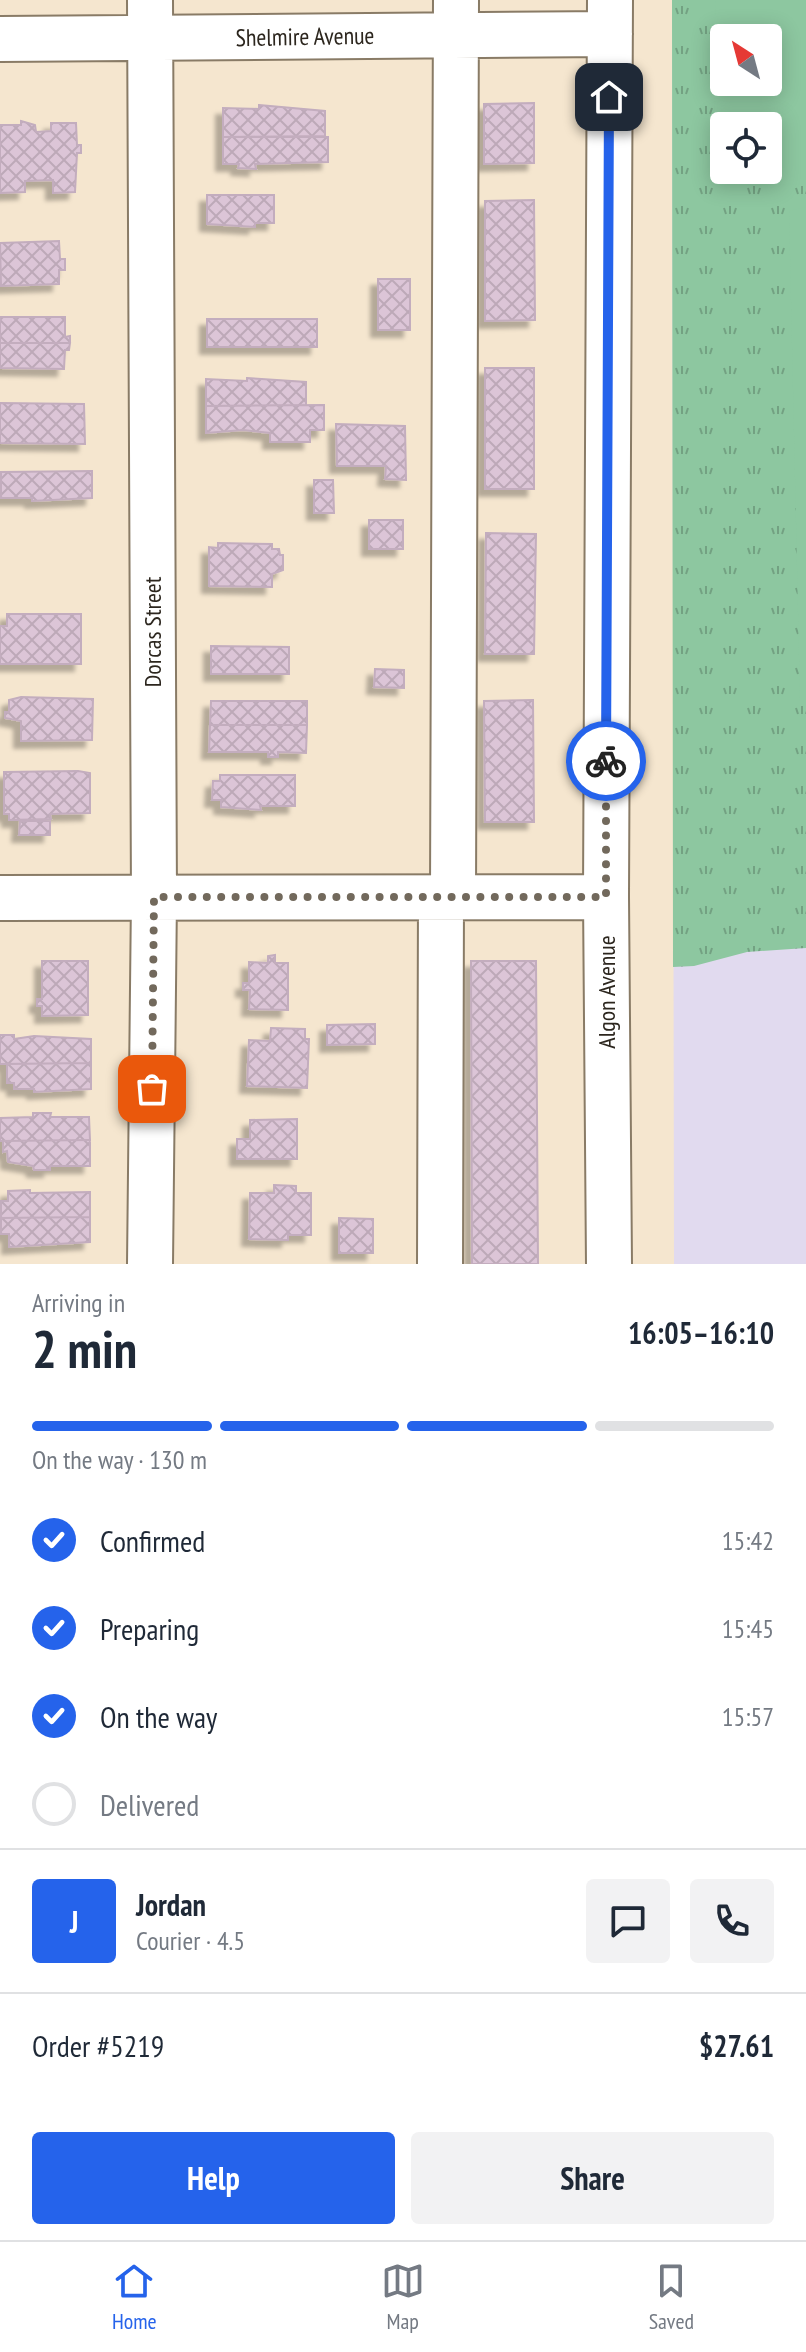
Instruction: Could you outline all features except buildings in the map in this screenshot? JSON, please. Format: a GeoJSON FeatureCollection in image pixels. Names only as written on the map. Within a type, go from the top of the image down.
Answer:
{"type":"FeatureCollection","features":[{"type":"Feature","properties":{"kind":"street"},"geometry":{"type":"LineString","coordinates":[[440,1264],[456,17]]}},
{"type":"Feature","properties":{"kind":"street","name":"Shelmire Avenue"},"geometry":{"type":"LineString","coordinates":[[0,39],[150,20],[610,17]]}},
{"type":"Feature","properties":{"kind":"street","name":"Algon Avenue"},"geometry":{"type":"LineString","coordinates":[[609,1264],[606,897],[610,17]]}},
{"type":"Feature","properties":{"kind":"street","name":"Dorcas Street"},"geometry":{"type":"LineString","coordinates":[[150,20],[154,897],[150,1264]]}},
{"type":"Feature","properties":{"kind":"street"},"geometry":{"type":"LineString","coordinates":[[0,898],[606,897]]}},
{"type":"Feature","properties":{"kind":"shaded area"},"geometry":{"type":"Polygon","coordinates":[[[672,0],[806,0],[806,1264],[674,1264],[672,0]]]}},
{"type":"Feature","properties":{"kind":"green space"},"geometry":{"type":"Polygon","coordinates":[[[672,0],[806,0],[806,948],[747,952],[694,966],[673,967],[672,0]]]}},
{"type":"Feature","properties":{"kind":"green space"},"geometry":{"type":"Polygon","coordinates":[[[716,0],[806,0],[806,185],[714,184],[782,184],[782,112],[715,112],[715,96],[782,96],[782,24],[716,24],[716,0]]]}},
{"type":"Feature","properties":{"kind":"green space"},"geometry":{"type":"Polygon","coordinates":[[[806,207],[806,701],[800,701],[789,211],[806,207]]]}},
{"type":"Feature","properties":{"kind":"way so far"},"geometry":{"type":"LineString","coordinates":[[152,1089],[154,897],[606,897],[606,761]]}},
{"type":"Feature","properties":{"kind":"route"},"geometry":{"type":"LineString","coordinates":[[606,761],[609,97]]}}]}
